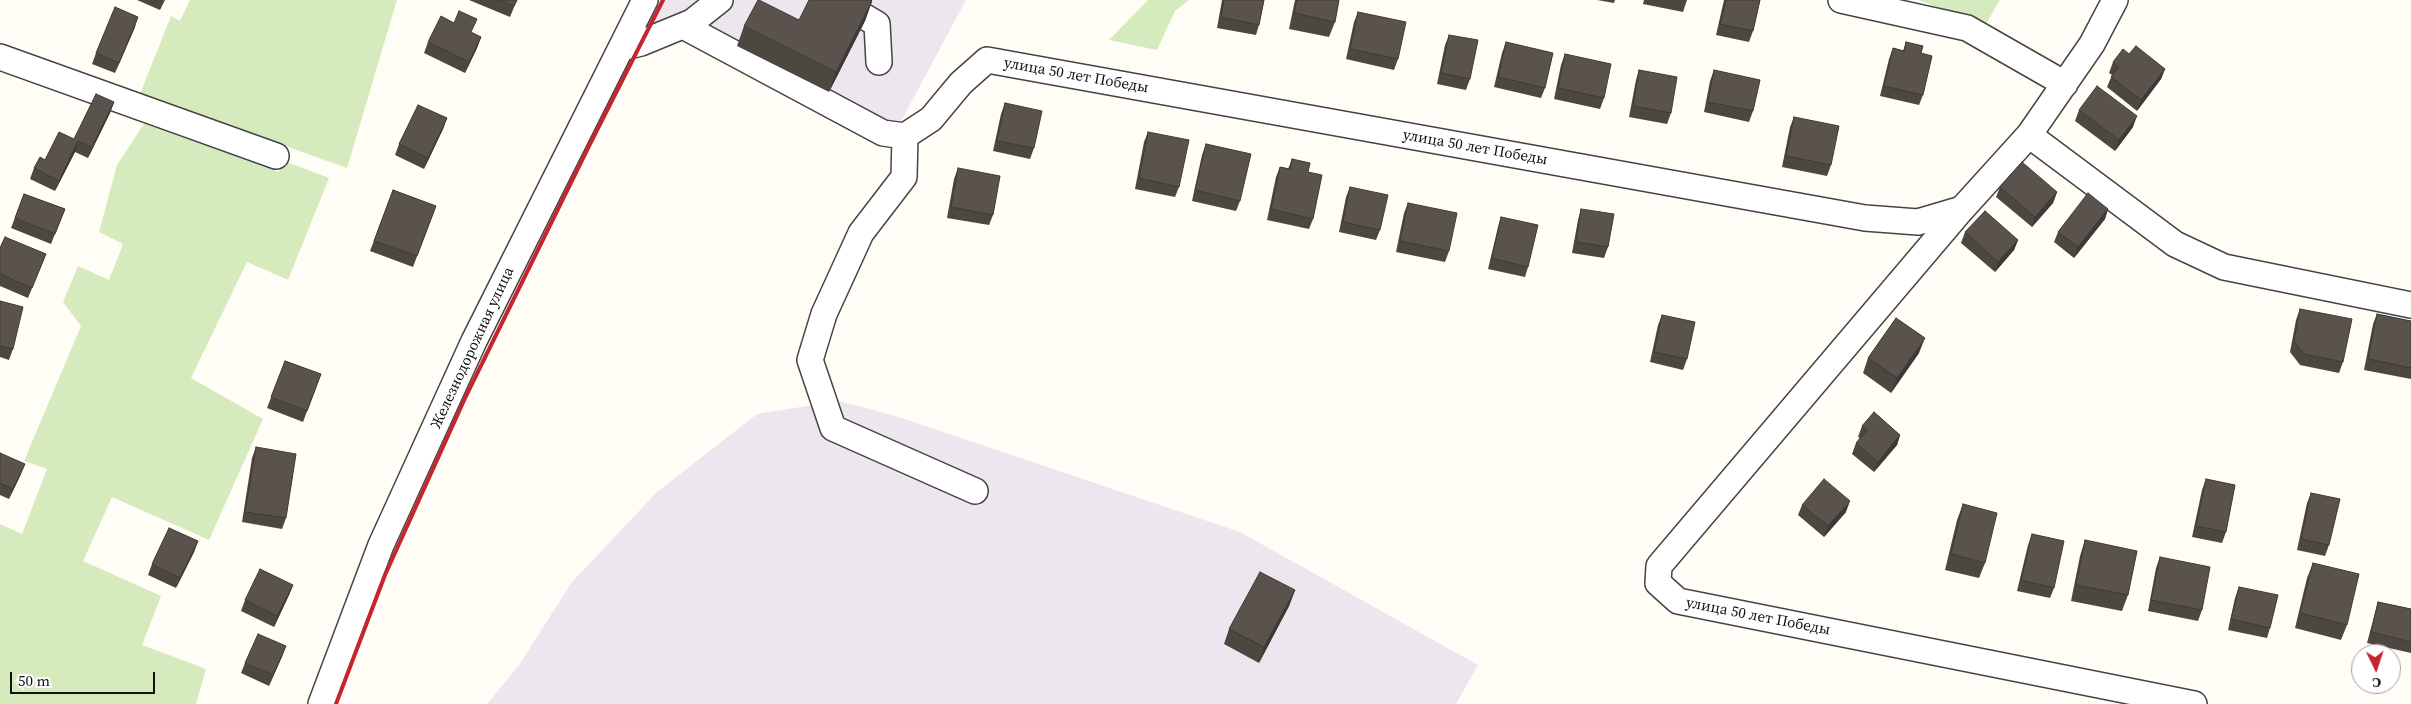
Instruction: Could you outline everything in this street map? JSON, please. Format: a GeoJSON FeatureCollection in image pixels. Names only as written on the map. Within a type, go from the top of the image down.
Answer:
{"type":"FeatureCollection","features":[{"type":"Feature","properties":{"kind":"street","name":"Железнодорожная улица"},"geometry":{"type":"LineString","coordinates":[[321,704],[381,545],[466,359],[645,0]]}},
{"type":"Feature","properties":{"kind":"street"},"geometry":{"type":"LineString","coordinates":[[621,48],[641,43],[692,22],[720,0]]}},
{"type":"Feature","properties":{"kind":"street"},"geometry":{"type":"LineString","coordinates":[[836,0],[877,24],[878,62]]}},
{"type":"Feature","properties":{"kind":"street"},"geometry":{"type":"LineString","coordinates":[[1841,0],[1968,28],[2065,84]]}},
{"type":"Feature","properties":{"kind":"street","name":"улица 50 лет Победы"},"geometry":{"type":"LineString","coordinates":[[2115,0],[2092,44],[2029,135],[1962,209],[1659,566],[1658,583],[1678,601],[2194,704]]}},
{"type":"Feature","properties":{"kind":"street"},"geometry":{"type":"LineString","coordinates":[[683,26],[883,133],[905,136],[904,177],[861,233],[824,314],[810,360],[833,428],[975,491]]}},
{"type":"Feature","properties":{"kind":"street"},"geometry":{"type":"LineString","coordinates":[[0,57],[276,156]]}},
{"type":"Feature","properties":{"kind":"street","name":"улица 50 лет Победы"},"geometry":{"type":"LineString","coordinates":[[905,136],[931,119],[962,83],[987,60],[1865,218],[1918,222],[1962,209]]}},
{"type":"Feature","properties":{"kind":"street"},"geometry":{"type":"LineString","coordinates":[[2029,135],[2175,244],[2224,267],[2411,305]]}},
{"type":"Feature","properties":{"kind":"shaded area"},"geometry":{"type":"Polygon","coordinates":[[[655,0],[966,0],[898,127],[737,46],[640,30],[655,0]]]}},
{"type":"Feature","properties":{"kind":"shaded area"},"geometry":{"type":"Polygon","coordinates":[[[839,401],[899,417],[1240,532],[1478,665],[1456,704],[487,704],[519,665],[572,582],[657,492],[757,414],[839,401]]]}},
{"type":"Feature","properties":{"kind":"green space"},"geometry":{"type":"Polygon","coordinates":[[[190,0],[397,0],[347,168],[140,94],[171,16],[180,21],[190,0]]]}},
{"type":"Feature","properties":{"kind":"green space"},"geometry":{"type":"Polygon","coordinates":[[[1148,0],[1189,0],[1175,11],[1157,50],[1109,40],[1148,0]]]}},
{"type":"Feature","properties":{"kind":"green space"},"geometry":{"type":"Polygon","coordinates":[[[1918,0],[2000,0],[1986,24],[1918,0]]]}},
{"type":"Feature","properties":{"kind":"green space"},"geometry":{"type":"Polygon","coordinates":[[[144,124],[279,172],[284,161],[329,178],[288,280],[247,262],[191,378],[263,419],[209,540],[112,497],[83,561],[161,596],[142,645],[206,669],[196,704],[0,704],[0,524],[22,534],[47,469],[24,461],[81,326],[63,302],[78,266],[109,280],[123,244],[99,232],[117,165],[144,124]]]}},
{"type":"Feature","properties":{"kind":"building"},"geometry":{"type":"Polygon","coordinates":[[[499,0],[517,0],[514,6],[499,0]]]}},
{"type":"Feature","properties":{"kind":"building"},"geometry":{"type":"Polygon","coordinates":[[[758,0],[799,20],[809,0],[872,1],[836,72],[744,26],[758,0]]]}},
{"type":"Feature","properties":{"kind":"building"},"geometry":{"type":"Polygon","coordinates":[[[1224,0],[1264,0],[1259,25],[1221,17],[1224,0]]]}},
{"type":"Feature","properties":{"kind":"building"},"geometry":{"type":"Polygon","coordinates":[[[1297,0],[1339,0],[1335,22],[1294,13],[1297,0]]]}},
{"type":"Feature","properties":{"kind":"building"},"geometry":{"type":"Polygon","coordinates":[[[1726,0],[1760,0],[1753,31],[1720,24],[1726,0]]]}},
{"type":"Feature","properties":{"kind":"building"},"geometry":{"type":"Polygon","coordinates":[[[115,7],[138,17],[119,63],[96,53],[115,7]]]}},
{"type":"Feature","properties":{"kind":"building"},"geometry":{"type":"Polygon","coordinates":[[[459,11],[477,19],[471,32],[481,37],[469,62],[428,42],[441,16],[454,23],[459,11]]]}},
{"type":"Feature","properties":{"kind":"building"},"geometry":{"type":"Polygon","coordinates":[[[1358,12],[1406,22],[1398,59],[1350,49],[1358,12]]]}},
{"type":"Feature","properties":{"kind":"building"},"geometry":{"type":"Polygon","coordinates":[[[1449,35],[1478,40],[1470,79],[1441,73],[1449,35]]]}},
{"type":"Feature","properties":{"kind":"building"},"geometry":{"type":"Polygon","coordinates":[[[1506,42],[1553,53],[1545,88],[1498,77],[1506,42]]]}},
{"type":"Feature","properties":{"kind":"building"},"geometry":{"type":"Polygon","coordinates":[[[1906,42],[1923,46],[1921,53],[1932,56],[1923,95],[1884,86],[1893,48],[1904,51],[1906,42]]]}},
{"type":"Feature","properties":{"kind":"building"},"geometry":{"type":"Polygon","coordinates":[[[2136,46],[2165,69],[2141,100],[2111,77],[2119,67],[2113,62],[2123,49],[2129,54],[2136,46]]]}},
{"type":"Feature","properties":{"kind":"building"},"geometry":{"type":"Polygon","coordinates":[[[1565,54],[1611,64],[1604,98],[1558,88],[1565,54]]]}},
{"type":"Feature","properties":{"kind":"building"},"geometry":{"type":"Polygon","coordinates":[[[1639,70],[1677,77],[1671,113],[1633,106],[1639,70]]]}},
{"type":"Feature","properties":{"kind":"building"},"geometry":{"type":"Polygon","coordinates":[[[1714,70],[1760,80],[1753,111],[1708,102],[1714,70]]]}},
{"type":"Feature","properties":{"kind":"building"},"geometry":{"type":"Polygon","coordinates":[[[2097,86],[2137,116],[2119,140],[2079,110],[2097,86]]]}},
{"type":"Feature","properties":{"kind":"building"},"geometry":{"type":"Polygon","coordinates":[[[96,94],[114,102],[92,147],[78,141],[59,181],[34,168],[40,157],[45,160],[59,132],[74,139],[96,94]]]}},
{"type":"Feature","properties":{"kind":"building"},"geometry":{"type":"Polygon","coordinates":[[[1005,103],[1042,111],[1034,148],[997,141],[1005,103]]]}},
{"type":"Feature","properties":{"kind":"building"},"geometry":{"type":"Polygon","coordinates":[[[418,105],[447,118],[428,158],[399,144],[418,105]]]}},
{"type":"Feature","properties":{"kind":"building"},"geometry":{"type":"Polygon","coordinates":[[[1794,117],[1839,126],[1831,165],[1786,156],[1794,117]]]}},
{"type":"Feature","properties":{"kind":"building"},"geometry":{"type":"Polygon","coordinates":[[[1148,132],[1189,140],[1179,187],[1139,178],[1148,132]]]}},
{"type":"Feature","properties":{"kind":"building"},"geometry":{"type":"Polygon","coordinates":[[[1206,144],[1251,154],[1240,201],[1195,190],[1206,144]]]}},
{"type":"Feature","properties":{"kind":"building"},"geometry":{"type":"Polygon","coordinates":[[[1292,159],[1310,163],[1308,172],[1322,175],[1313,219],[1271,209],[1280,167],[1290,169],[1292,159]]]}},
{"type":"Feature","properties":{"kind":"building"},"geometry":{"type":"Polygon","coordinates":[[[2022,162],[2057,192],[2035,217],[2000,187],[2022,162]]]}},
{"type":"Feature","properties":{"kind":"building"},"geometry":{"type":"Polygon","coordinates":[[[958,168],[1000,176],[993,215],[951,207],[958,168]]]}},
{"type":"Feature","properties":{"kind":"building"},"geometry":{"type":"Polygon","coordinates":[[[1350,187],[1388,195],[1380,230],[1343,222],[1350,187]]]}},
{"type":"Feature","properties":{"kind":"building"},"geometry":{"type":"Polygon","coordinates":[[[393,190],[436,206],[417,256],[374,241],[393,190]]]}},
{"type":"Feature","properties":{"kind":"building"},"geometry":{"type":"Polygon","coordinates":[[[2088,193],[2108,209],[2078,247],[2058,232],[2088,193]]]}},
{"type":"Feature","properties":{"kind":"building"},"geometry":{"type":"Polygon","coordinates":[[[24,194],[65,209],[55,234],[15,218],[24,194]]]}},
{"type":"Feature","properties":{"kind":"building"},"geometry":{"type":"Polygon","coordinates":[[[1408,203],[1457,213],[1449,251],[1400,241],[1408,203]]]}},
{"type":"Feature","properties":{"kind":"building"},"geometry":{"type":"Polygon","coordinates":[[[1581,209],[1614,214],[1608,247],[1576,242],[1581,209]]]}},
{"type":"Feature","properties":{"kind":"building"},"geometry":{"type":"Polygon","coordinates":[[[1985,211],[2018,240],[1998,262],[1965,232],[1985,211]]]}},
{"type":"Feature","properties":{"kind":"building"},"geometry":{"type":"Polygon","coordinates":[[[1501,217],[1538,225],[1528,267],[1492,258],[1501,217]]]}},
{"type":"Feature","properties":{"kind":"building"},"geometry":{"type":"Polygon","coordinates":[[[5,237],[46,254],[32,288],[0,274],[0,248],[5,237]]]}},
{"type":"Feature","properties":{"kind":"building"},"geometry":{"type":"Polygon","coordinates":[[[0,301],[23,307],[13,349],[0,346],[0,301]]]}},
{"type":"Feature","properties":{"kind":"building"},"geometry":{"type":"Polygon","coordinates":[[[2300,309],[2352,319],[2343,362],[2304,354],[2294,341],[2300,309]]]}},
{"type":"Feature","properties":{"kind":"building"},"geometry":{"type":"Polygon","coordinates":[[[2377,314],[2411,321],[2411,368],[2368,359],[2377,314]]]}},
{"type":"Feature","properties":{"kind":"building"},"geometry":{"type":"Polygon","coordinates":[[[1662,315],[1695,322],[1687,359],[1654,352],[1662,315]]]}},
{"type":"Feature","properties":{"kind":"building"},"geometry":{"type":"Polygon","coordinates":[[[1896,318],[1925,338],[1897,378],[1868,358],[1896,318]]]}},
{"type":"Feature","properties":{"kind":"building"},"geometry":{"type":"Polygon","coordinates":[[[285,361],[321,374],[307,411],[271,397],[285,361]]]}},
{"type":"Feature","properties":{"kind":"building"},"geometry":{"type":"Polygon","coordinates":[[[1874,412],[1900,435],[1878,462],[1856,443],[1867,430],[1862,426],[1874,412]]]}},
{"type":"Feature","properties":{"kind":"building"},"geometry":{"type":"Polygon","coordinates":[[[256,447],[296,454],[286,518],[245,512],[256,447]]]}},
{"type":"Feature","properties":{"kind":"building"},"geometry":{"type":"Polygon","coordinates":[[[0,453],[25,464],[13,489],[0,483],[0,453]]]}},
{"type":"Feature","properties":{"kind":"building"},"geometry":{"type":"Polygon","coordinates":[[[1824,479],[1850,501],[1828,526],[1802,505],[1824,479]]]}},
{"type":"Feature","properties":{"kind":"building"},"geometry":{"type":"Polygon","coordinates":[[[2206,479],[2235,485],[2226,532],[2196,526],[2206,479]]]}},
{"type":"Feature","properties":{"kind":"building"},"geometry":{"type":"Polygon","coordinates":[[[2311,493],[2340,499],[2329,545],[2301,539],[2311,493]]]}},
{"type":"Feature","properties":{"kind":"building"},"geometry":{"type":"Polygon","coordinates":[[[1963,504],[1997,513],[1985,563],[1951,554],[1963,504]]]}},
{"type":"Feature","properties":{"kind":"building"},"geometry":{"type":"Polygon","coordinates":[[[169,528],[198,541],[180,578],[152,564],[169,528]]]}},
{"type":"Feature","properties":{"kind":"building"},"geometry":{"type":"Polygon","coordinates":[[[2032,534],[2064,541],[2054,588],[2021,580],[2032,534]]]}},
{"type":"Feature","properties":{"kind":"building"},"geometry":{"type":"Polygon","coordinates":[[[2085,540],[2137,551],[2128,595],[2076,585],[2085,540]]]}},
{"type":"Feature","properties":{"kind":"building"},"geometry":{"type":"Polygon","coordinates":[[[2160,557],[2210,567],[2202,610],[2151,600],[2160,557]]]}},
{"type":"Feature","properties":{"kind":"building"},"geometry":{"type":"Polygon","coordinates":[[[2313,563],[2359,574],[2347,625],[2300,613],[2313,563]]]}},
{"type":"Feature","properties":{"kind":"building"},"geometry":{"type":"Polygon","coordinates":[[[260,569],[293,585],[277,616],[245,600],[260,569]]]}},
{"type":"Feature","properties":{"kind":"building"},"geometry":{"type":"Polygon","coordinates":[[[1260,572],[1295,590],[1264,647],[1229,629],[1260,572]]]}},
{"type":"Feature","properties":{"kind":"building"},"geometry":{"type":"Polygon","coordinates":[[[2239,587],[2278,595],[2270,628],[2231,619],[2239,587]]]}},
{"type":"Feature","properties":{"kind":"building"},"geometry":{"type":"Polygon","coordinates":[[[2378,602],[2411,609],[2411,642],[2371,632],[2378,602]]]}},
{"type":"Feature","properties":{"kind":"building"},"geometry":{"type":"Polygon","coordinates":[[[258,634],[286,646],[273,675],[245,663],[258,634]]]}},
{"type":"Feature","properties":{"kind":"railway"},"geometry":{"type":"LineString","coordinates":[[336,704],[385,575],[466,396],[663,0]]}}]}
